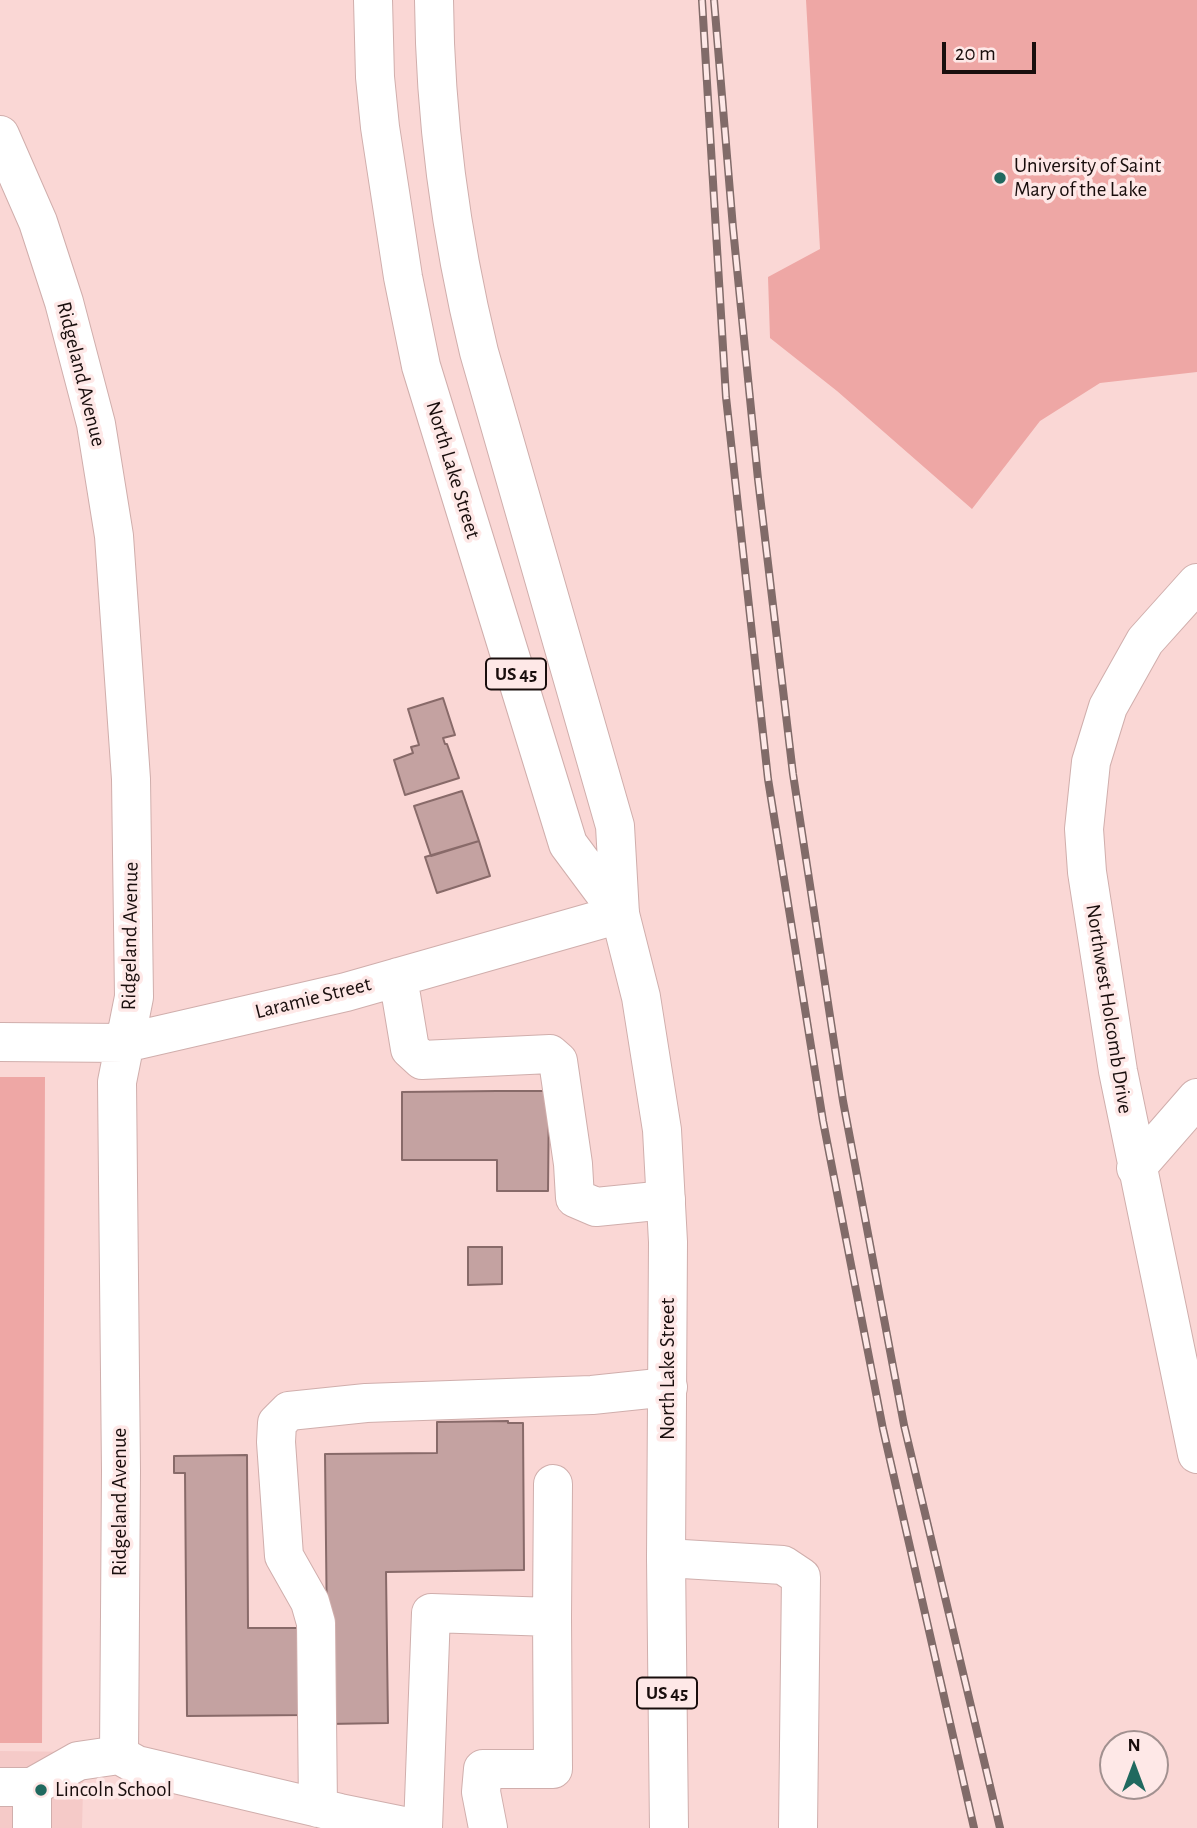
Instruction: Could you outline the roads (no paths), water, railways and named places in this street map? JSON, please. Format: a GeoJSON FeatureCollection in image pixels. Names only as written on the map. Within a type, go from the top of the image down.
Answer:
{"type":"FeatureCollection","features":[{"type":"Feature","properties":{"kind":"street","name":"North Lake Street"},"geometry":{"type":"LineString","coordinates":[[373,0],[375,77],[380,127],[402,277],[421,366],[568,844],[620,914]]}},
{"type":"Feature","properties":{"kind":"street","name":"North Lake Street"},"geometry":{"type":"LineString","coordinates":[[434,0],[441,131],[467,304],[615,825],[620,914],[641,997],[662,1130],[668,1242],[666,1558],[669,1828]]}},
{"type":"Feature","properties":{"kind":"street","name":"Ridgeland Avenue"},"geometry":{"type":"LineString","coordinates":[[0,135],[38,222],[64,302],[96,424],[114,536],[131,779],[134,997],[117,1082],[121,1471],[119,1755]]}},
{"type":"Feature","properties":{"kind":"street","name":"Northwest Holcomb Drive"},"geometry":{"type":"LineString","coordinates":[[1195,585],[1145,641],[1108,707],[1091,762],[1084,829],[1087,872],[1118,1070],[1136,1168],[1197,1454]]}},
{"type":"Feature","properties":{"kind":"street","name":"Laramie Street"},"geometry":{"type":"LineString","coordinates":[[0,1042],[125,1042],[346,992],[620,914]]}},
{"type":"Feature","properties":{"kind":"street"},"geometry":{"type":"LineString","coordinates":[[398,977],[410,1049],[422,1060],[550,1054],[558,1061],[573,1164],[575,1198],[596,1207],[666,1200]]}},
{"type":"Feature","properties":{"kind":"street"},"geometry":{"type":"LineString","coordinates":[[1136,1168],[1197,1098]]}},
{"type":"Feature","properties":{"kind":"street"},"geometry":{"type":"LineString","coordinates":[[318,1808],[316,1623],[310,1602],[284,1556],[275,1442],[277,1423],[289,1411],[366,1403],[592,1395],[668,1387]]}},
{"type":"Feature","properties":{"kind":"street"},"geometry":{"type":"LineString","coordinates":[[488,1828],[481,1792],[483,1769],[553,1769],[553,1484]]}},
{"type":"Feature","properties":{"kind":"street"},"geometry":{"type":"LineString","coordinates":[[666,1558],[783,1565],[801,1577],[798,1828]]}},
{"type":"Feature","properties":{"kind":"street"},"geometry":{"type":"LineString","coordinates":[[423,1828],[431,1613],[552,1618]]}},
{"type":"Feature","properties":{"kind":"street"},"geometry":{"type":"LineString","coordinates":[[32,1828],[16,1787],[78,1761],[119,1755],[137,1765],[414,1828]]}},
{"type":"Feature","properties":{"kind":"railway"},"geometry":{"type":"LineString","coordinates":[[702,0],[726,397],[768,779],[823,1121],[883,1429],[974,1828]]}},
{"type":"Feature","properties":{"kind":"railway"},"geometry":{"type":"LineString","coordinates":[[714,0],[758,479],[793,774],[843,1101],[904,1425],[1000,1828]]}},
{"type":"Feature","properties":{"kind":"place","name":"University of Saint Mary of the Lake"},"geometry":{"type":"Point","coordinates":[1000,178]}},
{"type":"Feature","properties":{"kind":"place","name":"Lincoln School"},"geometry":{"type":"Point","coordinates":[41,1790]}}]}
